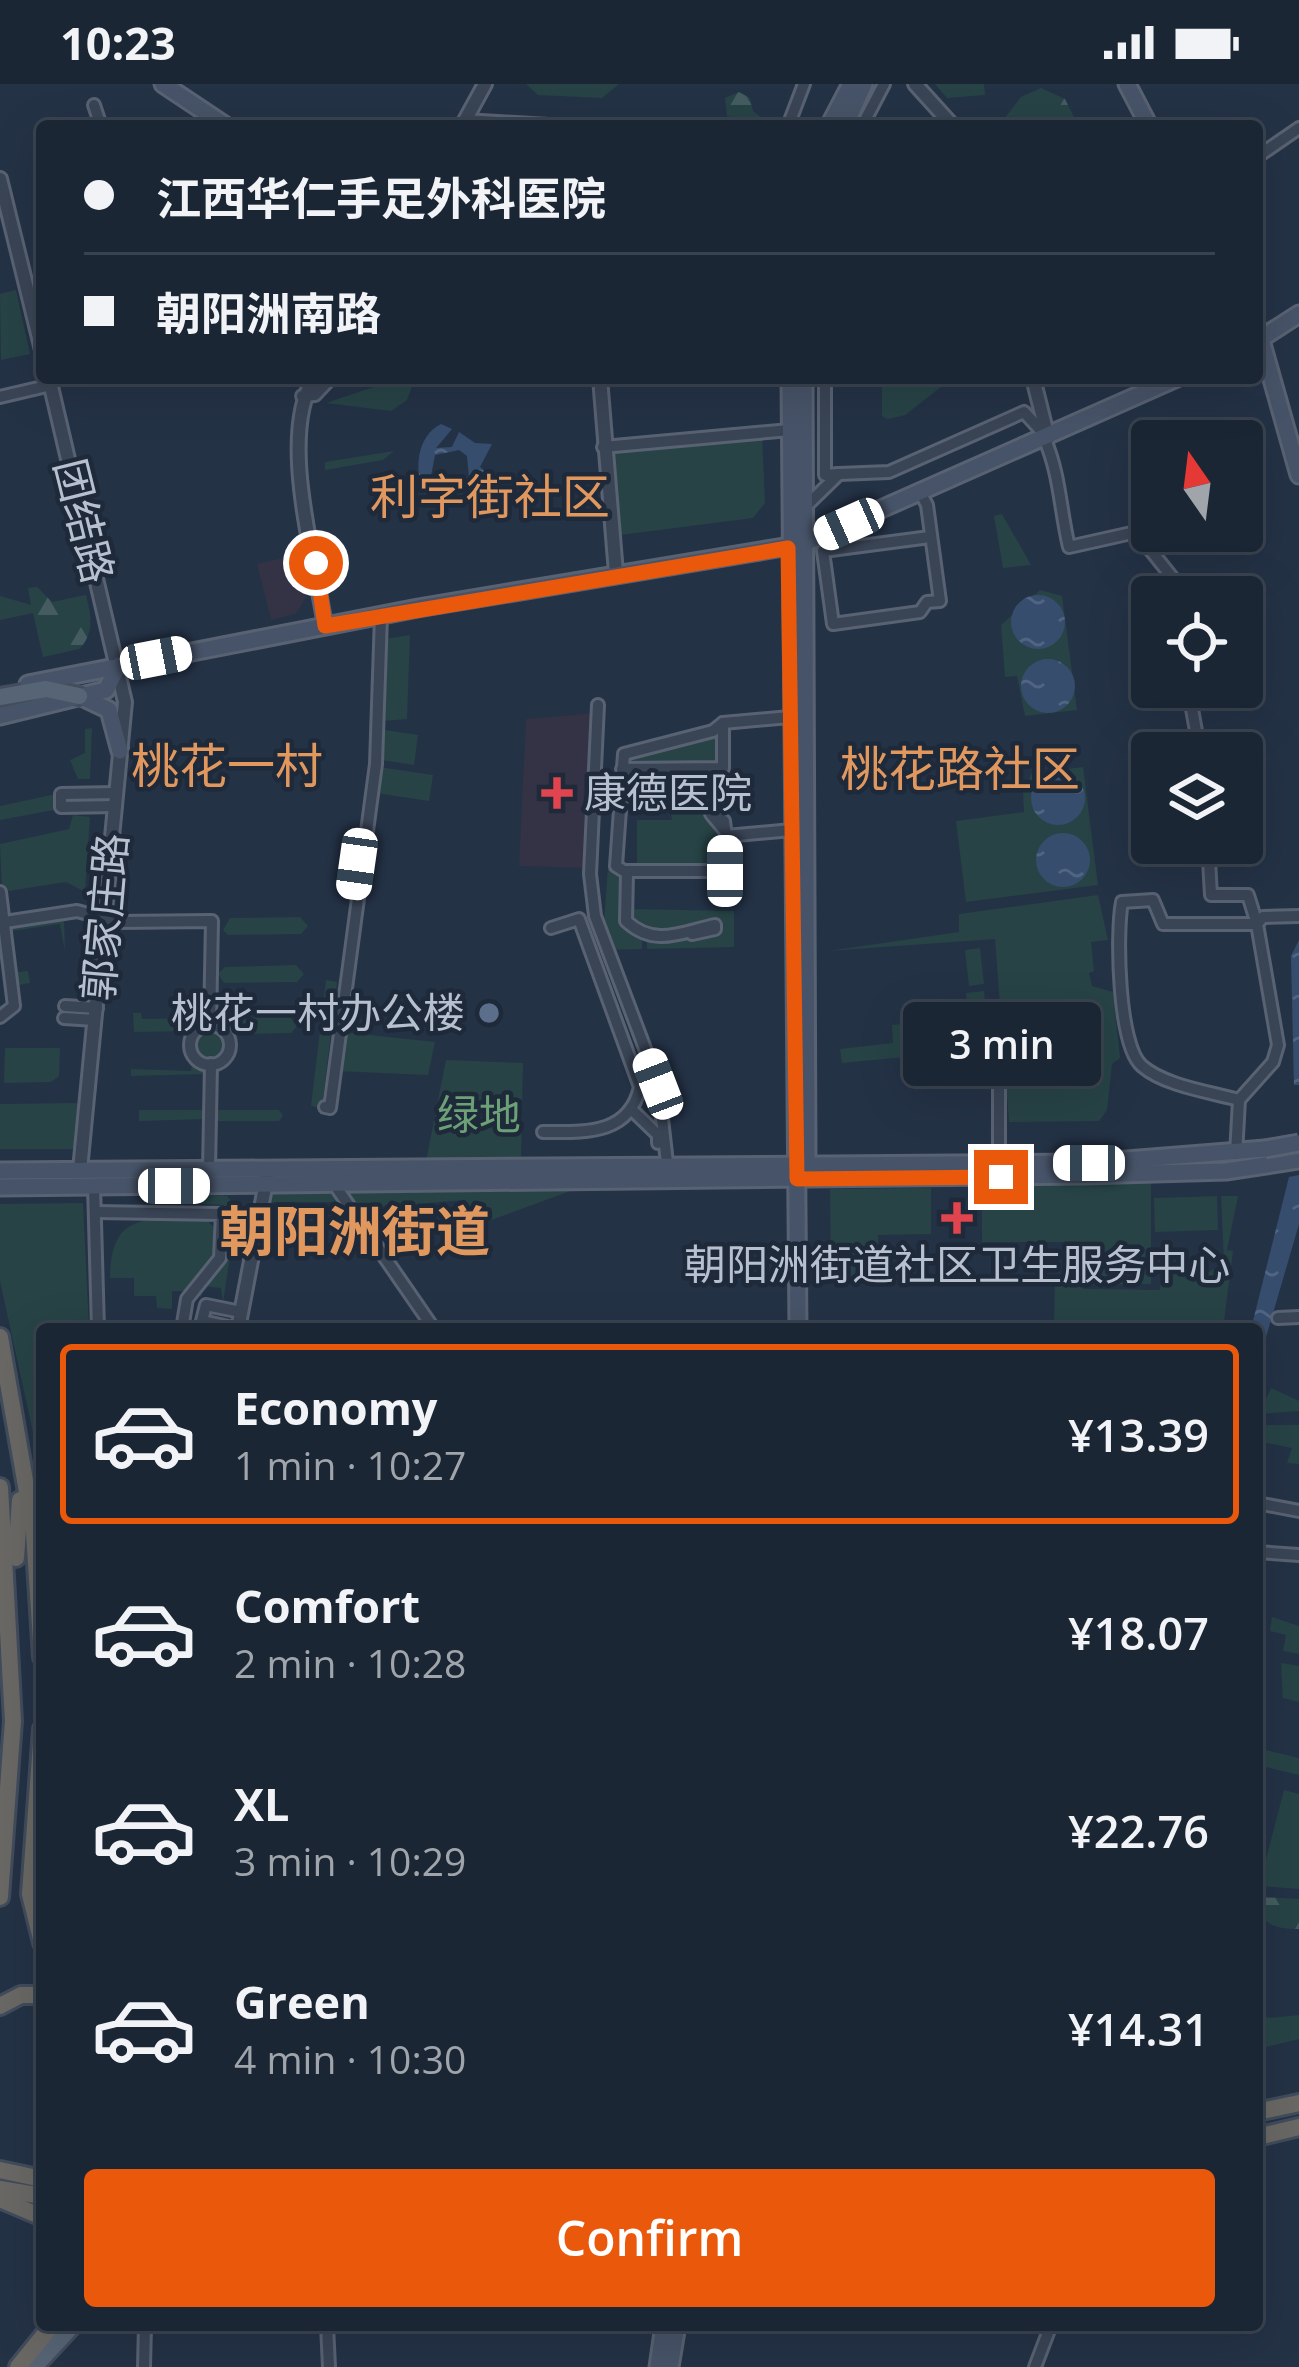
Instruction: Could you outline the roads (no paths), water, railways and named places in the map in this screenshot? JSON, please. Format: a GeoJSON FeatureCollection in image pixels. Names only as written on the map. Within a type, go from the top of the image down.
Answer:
{"type":"FeatureCollection","features":[{"type":"Feature","properties":{"kind":"highway"},"geometry":{"type":"LineString","coordinates":[[0,1337],[36,1563]]}},
{"type":"Feature","properties":{"kind":"highway"},"geometry":{"type":"LineString","coordinates":[[10,1613],[20,1451]]}},
{"type":"Feature","properties":{"kind":"highway"},"geometry":{"type":"LineString","coordinates":[[0,1487],[13,1721],[0,1897]]}},
{"type":"Feature","properties":{"kind":"highway"},"geometry":{"type":"LineString","coordinates":[[36,1812],[30,1894],[36,1918]]}},
{"type":"Feature","properties":{"kind":"highway"},"geometry":{"type":"LineString","coordinates":[[0,2006],[21,1995],[36,1995]]}},
{"type":"Feature","properties":{"kind":"highway"},"geometry":{"type":"LineString","coordinates":[[1263,2111],[1299,2103]]}},
{"type":"Feature","properties":{"kind":"highway"},"geometry":{"type":"LineString","coordinates":[[1263,2135],[1299,2126]]}},
{"type":"Feature","properties":{"kind":"highway"},"geometry":{"type":"LineString","coordinates":[[0,2169],[36,2168]]}},
{"type":"Feature","properties":{"kind":"highway"},"geometry":{"type":"LineString","coordinates":[[0,2169],[36,2178]]}},
{"type":"Feature","properties":{"kind":"highway"},"geometry":{"type":"LineString","coordinates":[[0,2189],[36,2195]]}},
{"type":"Feature","properties":{"kind":"highway"},"geometry":{"type":"LineString","coordinates":[[0,2199],[36,2214]]}},
{"type":"Feature","properties":{"kind":"highway"},"geometry":{"type":"LineString","coordinates":[[18,2367],[47,2331]]}},
{"type":"Feature","properties":{"kind":"main road"},"geometry":{"type":"LineString","coordinates":[[163,84],[217,120]]}},
{"type":"Feature","properties":{"kind":"main road"},"geometry":{"type":"LineString","coordinates":[[832,120],[851,84]]}},
{"type":"Feature","properties":{"kind":"main road"},"geometry":{"type":"LineString","coordinates":[[848,120],[864,84]]}},
{"type":"Feature","properties":{"kind":"main road"},"geometry":{"type":"LineString","coordinates":[[1131,84],[1150,120]]}},
{"type":"Feature","properties":{"kind":"main road"},"geometry":{"type":"LineString","coordinates":[[1263,334],[1299,314]]}},
{"type":"Feature","properties":{"kind":"main road"},"geometry":{"type":"LineString","coordinates":[[1263,338],[1299,446]]}},
{"type":"Feature","properties":{"kind":"main road"},"geometry":{"type":"LineString","coordinates":[[1263,339],[1299,475]]}},
{"type":"Feature","properties":{"kind":"main road"},"geometry":{"type":"LineString","coordinates":[[790,384],[802,1323]]}},
{"type":"Feature","properties":{"kind":"main road"},"geometry":{"type":"LineString","coordinates":[[802,1170],[790,717],[804,384]]}},
{"type":"Feature","properties":{"kind":"main road"},"geometry":{"type":"LineString","coordinates":[[0,693],[325,626],[795,546],[1164,384]]}},
{"type":"Feature","properties":{"kind":"main road"},"geometry":{"type":"LineString","coordinates":[[0,716],[106,690],[119,665]]}},
{"type":"Feature","properties":{"kind":"main road"},"geometry":{"type":"LineString","coordinates":[[0,693],[46,689],[79,696],[109,710],[121,751]]}},
{"type":"Feature","properties":{"kind":"main road"},"geometry":{"type":"LineString","coordinates":[[0,1187],[663,1163],[802,1170],[1132,1174],[1265,1157],[1299,1143]]}},
{"type":"Feature","properties":{"kind":"main road"},"geometry":{"type":"LineString","coordinates":[[0,1171],[209,1170],[334,1184],[1236,1154],[1299,1160]]}},
{"type":"Feature","properties":{"kind":"main road"},"geometry":{"type":"LineString","coordinates":[[34,2367],[67,2331]]}},
{"type":"Feature","properties":{"kind":"main road"},"geometry":{"type":"LineString","coordinates":[[658,2367],[663,2331]]}},
{"type":"Feature","properties":{"kind":"main road"},"geometry":{"type":"LineString","coordinates":[[670,2367],[676,2331]]}},
{"type":"Feature","properties":{"kind":"street"},"geometry":{"type":"LineString","coordinates":[[465,120],[484,84]]}},
{"type":"Feature","properties":{"kind":"street"},"geometry":{"type":"LineString","coordinates":[[790,120],[804,84]]}},
{"type":"Feature","properties":{"kind":"street"},"geometry":{"type":"LineString","coordinates":[[865,120],[884,84]]}},
{"type":"Feature","properties":{"kind":"street"},"geometry":{"type":"LineString","coordinates":[[915,84],[948,120]]}},
{"type":"Feature","properties":{"kind":"street"},"geometry":{"type":"LineString","coordinates":[[94,105],[99,120]]}},
{"type":"Feature","properties":{"kind":"street"},"geometry":{"type":"LineString","coordinates":[[1263,153],[1299,128]]}},
{"type":"Feature","properties":{"kind":"street"},"geometry":{"type":"LineString","coordinates":[[0,179],[5,219],[36,329]]}},
{"type":"Feature","properties":{"kind":"street"},"geometry":{"type":"LineString","coordinates":[[0,397],[43,384]]}},
{"type":"Feature","properties":{"kind":"street","name":"团结路"},"geometry":{"type":"LineString","coordinates":[[50,384],[119,665]]}},
{"type":"Feature","properties":{"kind":"street"},"geometry":{"type":"LineString","coordinates":[[310,384],[302,396],[298,452],[325,626]]}},
{"type":"Feature","properties":{"kind":"street"},"geometry":{"type":"LineString","coordinates":[[302,396],[315,395],[325,384]]}},
{"type":"Feature","properties":{"kind":"street"},"geometry":{"type":"LineString","coordinates":[[600,384],[616,573]]}},
{"type":"Feature","properties":{"kind":"street"},"geometry":{"type":"LineString","coordinates":[[825,384],[825,475],[889,472],[1024,412],[1047,439]]}},
{"type":"Feature","properties":{"kind":"street"},"geometry":{"type":"LineString","coordinates":[[1034,384],[1060,473],[1059,503],[1069,547],[1136,532],[1171,576]]}},
{"type":"Feature","properties":{"kind":"street"},"geometry":{"type":"LineString","coordinates":[[603,447],[790,430]]}},
{"type":"Feature","properties":{"kind":"street"},"geometry":{"type":"LineString","coordinates":[[802,510],[839,474]]}},
{"type":"Feature","properties":{"kind":"street"},"geometry":{"type":"LineString","coordinates":[[920,492],[930,537],[940,601],[927,602],[920,612],[832,624],[824,551],[930,537]]}},
{"type":"Feature","properties":{"kind":"street"},"geometry":{"type":"LineString","coordinates":[[376,764],[370,764],[325,1107],[330,1108],[376,764],[381,616]]}},
{"type":"Feature","properties":{"kind":"street","name":"郭家庄路"},"geometry":{"type":"LineString","coordinates":[[80,1170],[121,751],[124,702],[119,665]]}},
{"type":"Feature","properties":{"kind":"street"},"geometry":{"type":"LineString","coordinates":[[598,705],[590,874],[595,916],[658,1084],[663,1163]]}},
{"type":"Feature","properties":{"kind":"street"},"geometry":{"type":"LineString","coordinates":[[790,717],[714,728],[624,754],[616,866],[628,872],[725,871],[726,834],[792,830]]}},
{"type":"Feature","properties":{"kind":"street"},"geometry":{"type":"LineString","coordinates":[[622,769],[723,769],[714,728]]}},
{"type":"Feature","properties":{"kind":"street"},"geometry":{"type":"LineString","coordinates":[[1209,864],[1211,895],[1248,895],[1278,1045],[1273,1062],[1239,1100],[1236,1154]]}},
{"type":"Feature","properties":{"kind":"street"},"geometry":{"type":"LineString","coordinates":[[628,872],[626,921],[642,935],[675,939],[692,934]]}},
{"type":"Feature","properties":{"kind":"street"},"geometry":{"type":"LineString","coordinates":[[0,892],[16,989],[14,1006],[0,1017]]}},
{"type":"Feature","properties":{"kind":"street"},"geometry":{"type":"LineString","coordinates":[[1239,1100],[1145,1070],[1130,1054],[1116,930],[1122,902],[1153,900],[1162,924],[1257,924]]}},
{"type":"Feature","properties":{"kind":"street"},"geometry":{"type":"LineString","coordinates":[[5,922],[77,911],[106,915],[118,922],[212,921],[210,1025]]}},
{"type":"Feature","properties":{"kind":"street"},"geometry":{"type":"LineString","coordinates":[[1257,924],[1263,916],[1299,916]]}},
{"type":"Feature","properties":{"kind":"street"},"geometry":{"type":"LineString","coordinates":[[543,1132],[610,1127],[631,1109],[640,1087],[579,919],[551,928]]}},
{"type":"Feature","properties":{"kind":"street"},"geometry":{"type":"LineString","coordinates":[[65,1012],[96,1014]]}},
{"type":"Feature","properties":{"kind":"street"},"geometry":{"type":"LineString","coordinates":[[210,1025],[224,1031],[230,1042],[227,1055],[211,1064],[194,1056],[190,1044],[195,1032],[210,1025]]}},
{"type":"Feature","properties":{"kind":"street"},"geometry":{"type":"LineString","coordinates":[[209,1170],[211,1064]]}},
{"type":"Feature","properties":{"kind":"street"},"geometry":{"type":"LineString","coordinates":[[999,1073],[999,1164]]}},
{"type":"Feature","properties":{"kind":"street"},"geometry":{"type":"LineString","coordinates":[[631,1109],[658,1135],[663,1163]]}},
{"type":"Feature","properties":{"kind":"street"},"geometry":{"type":"LineString","coordinates":[[239,1323],[267,1178]]}},
{"type":"Feature","properties":{"kind":"street"},"geometry":{"type":"LineString","coordinates":[[334,1184],[430,1323]]}},
{"type":"Feature","properties":{"kind":"street"},"geometry":{"type":"LineString","coordinates":[[94,1186],[98,1323]]}},
{"type":"Feature","properties":{"kind":"street"},"geometry":{"type":"LineString","coordinates":[[95,1212],[222,1214],[220,1258],[187,1299],[183,1323]]}},
{"type":"Feature","properties":{"kind":"street"},"geometry":{"type":"LineString","coordinates":[[187,1299],[241,1312]]}},
{"type":"Feature","properties":{"kind":"street"},"geometry":{"type":"LineString","coordinates":[[187,1299],[201,1323]]}},
{"type":"Feature","properties":{"kind":"street"},"geometry":{"type":"LineString","coordinates":[[202,1323],[206,1305]]}},
{"type":"Feature","properties":{"kind":"street"},"geometry":{"type":"LineString","coordinates":[[1278,1318],[1299,1317]]}},
{"type":"Feature","properties":{"kind":"street"},"geometry":{"type":"LineString","coordinates":[[1263,1504],[1299,1511]]}},
{"type":"Feature","properties":{"kind":"street"},"geometry":{"type":"LineString","coordinates":[[1263,1552],[1299,1555]]}},
{"type":"Feature","properties":{"kind":"street"},"geometry":{"type":"LineString","coordinates":[[144,2367],[145,2331]]}},
{"type":"Feature","properties":{"kind":"street"},"geometry":{"type":"LineString","coordinates":[[327,2331],[329,2367]]}},
{"type":"Feature","properties":{"kind":"street"},"geometry":{"type":"LineString","coordinates":[[1035,2367],[1050,2331]]}},
{"type":"Feature","properties":{"kind":"water"},"geometry":{"type":"Polygon","coordinates":[[[441,424],[452,429],[436,448],[452,447],[459,432],[475,443],[492,444],[480,467],[489,475],[500,474],[502,483],[465,484],[452,496],[425,494],[419,454],[441,424]],[[459,450],[435,455],[430,481],[469,477],[467,456],[459,450]]]}},
{"type":"Feature","properties":{"kind":"water"},"geometry":{"type":"Polygon","coordinates":[[[1038,595],[1057,603],[1065,622],[1057,641],[1038,649],[1019,641],[1011,622],[1019,603],[1038,595]]]}},
{"type":"Feature","properties":{"kind":"water"},"geometry":{"type":"Polygon","coordinates":[[[1048,659],[1067,667],[1075,686],[1067,705],[1048,713],[1029,705],[1021,686],[1029,667],[1048,659]]]}},
{"type":"Feature","properties":{"kind":"water"},"geometry":{"type":"Polygon","coordinates":[[[1058,771],[1077,779],[1085,798],[1077,817],[1058,825],[1039,817],[1031,798],[1039,779],[1058,771]]]}},
{"type":"Feature","properties":{"kind":"water"},"geometry":{"type":"Polygon","coordinates":[[[1063,833],[1082,841],[1090,860],[1082,879],[1063,887],[1044,879],[1036,860],[1044,841],[1063,833]]]}},
{"type":"Feature","properties":{"kind":"water"},"geometry":{"type":"Polygon","coordinates":[[[1299,940],[1299,1085],[1294,1085],[1291,956],[1299,940]]]}},
{"type":"Feature","properties":{"kind":"water"},"geometry":{"type":"Polygon","coordinates":[[[1299,1175],[1299,1224],[1263,1347],[1263,1323],[1252,1323],[1289,1177],[1299,1175]]]}},
{"type":"Feature","properties":{"kind":"place","name":"康德医院"},"geometry":{"type":"Point","coordinates":[557,793]}},
{"type":"Feature","properties":{"kind":"place","name":"桃花一村办公楼"},"geometry":{"type":"Point","coordinates":[489,1013]}},
{"type":"Feature","properties":{"kind":"place","name":"朝阳洲街道社区卫生服务中心"},"geometry":{"type":"Point","coordinates":[957,1218]}},
{"type":"Feature","properties":{"kind":"district","name":"利字街社区"},"geometry":{"type":"Point","coordinates":[490,497]}},
{"type":"Feature","properties":{"kind":"district","name":"桃花一村"},"geometry":{"type":"Point","coordinates":[227,766]}},
{"type":"Feature","properties":{"kind":"district","name":"桃花路社区"},"geometry":{"type":"Point","coordinates":[960,769]}},
{"type":"Feature","properties":{"kind":"district","name":"朝阳洲街道"},"geometry":{"type":"Point","coordinates":[355,1232]}},
{"type":"Feature","properties":{"kind":"park label","name":"绿地"},"geometry":{"type":"Point","coordinates":[479,1115]}}]}
